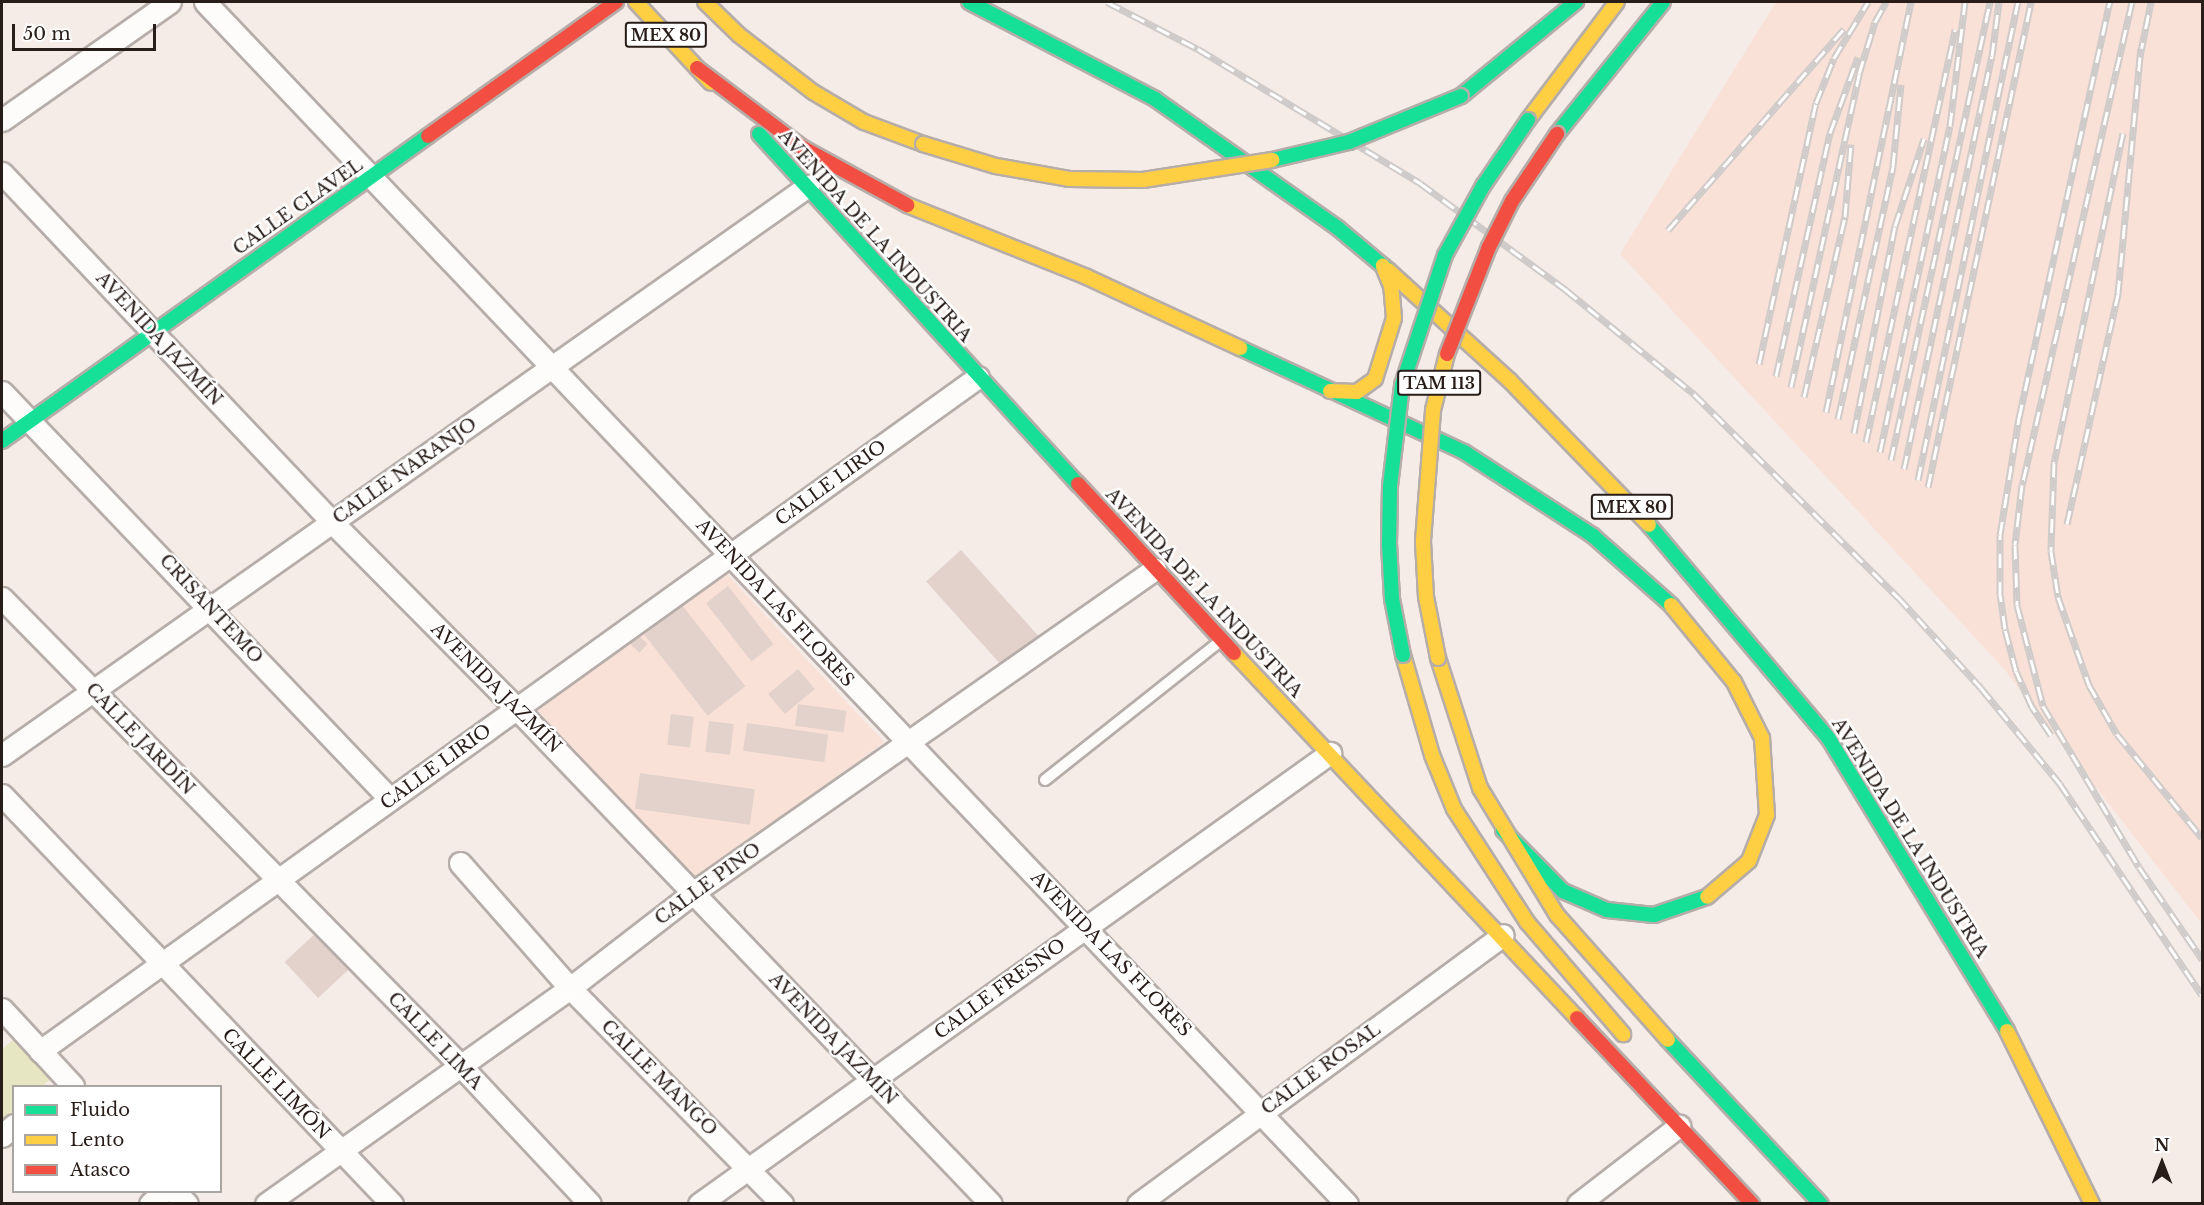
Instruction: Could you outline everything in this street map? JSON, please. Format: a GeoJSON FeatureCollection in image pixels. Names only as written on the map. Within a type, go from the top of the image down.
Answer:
{"type":"FeatureCollection","features":[{"type":"Feature","properties":{"kind":"main road","name":"CALLE CLAVEL"},"geometry":{"type":"LineString","coordinates":[[2,441],[616,2]]}},
{"type":"Feature","properties":{"kind":"main road","name":"AVENIDA DE LA INDUSTRIA"},"geometry":{"type":"LineString","coordinates":[[636,2],[808,186],[978,377],[1155,569],[1503,935],[1752,1203]]}},
{"type":"Feature","properties":{"kind":"main road"},"geometry":{"type":"LineString","coordinates":[[705,2],[739,35],[813,92],[864,122],[923,144],[996,166],[1069,179],[1143,180],[1293,158],[1349,142],[1461,96],[1576,2]]}},
{"type":"Feature","properties":{"kind":"main road","name":"AVENIDA DE LA INDUSTRIA"},"geometry":{"type":"LineString","coordinates":[[969,2],[1155,99],[1339,229],[1510,381],[1675,552],[1829,739],[2014,1042],[2092,1203]]}},
{"type":"Feature","properties":{"kind":"main road"},"geometry":{"type":"LineString","coordinates":[[1617,2],[1528,120],[1483,186],[1445,255],[1402,385],[1390,486],[1389,544],[1392,599],[1403,655],[1432,755],[1454,809],[1486,865],[1527,922],[1632,1044]]}},
{"type":"Feature","properties":{"kind":"main road","name":"TAM 113"},"geometry":{"type":"LineString","coordinates":[[1503,830],[1480,788],[1438,658],[1426,597],[1423,541],[1432,410],[1447,354],[1489,247],[1512,201],[1557,134],[1663,2]]}},
{"type":"Feature","properties":{"kind":"main road"},"geometry":{"type":"LineString","coordinates":[[697,68],[803,148],[887,197],[1087,278],[1464,452],[1592,535],[1682,615],[1734,682],[1762,738],[1767,806],[1760,839],[1749,861],[1726,882],[1685,908],[1654,915],[1630,914],[1584,902],[1563,891],[1503,830]]}},
{"type":"Feature","properties":{"kind":"main road"},"geometry":{"type":"LineString","coordinates":[[1330,391],[1357,392],[1375,379],[1380,368],[1394,318],[1395,304],[1383,266]]}},
{"type":"Feature","properties":{"kind":"main road"},"geometry":{"type":"LineString","coordinates":[[1503,830],[1557,915],[1587,953],[1821,1203]]}},
{"type":"Feature","properties":{"kind":"main road"},"geometry":{"type":"LineString","coordinates":[[1662,1085],[1679,1126]]}},
{"type":"Feature","properties":{"kind":"street"},"geometry":{"type":"LineString","coordinates":[[2,120],[170,2]]}},
{"type":"Feature","properties":{"kind":"street","name":"AVENIDA LAS FLORES"},"geometry":{"type":"LineString","coordinates":[[205,2],[908,744],[1087,927],[1347,1203]]}},
{"type":"Feature","properties":{"kind":"street","name":"AVENIDA JAZMÍN"},"geometry":{"type":"LineString","coordinates":[[2,173],[332,522],[517,709],[991,1203]]}},
{"type":"Feature","properties":{"kind":"street","name":"CALLE NARANJO"},"geometry":{"type":"LineString","coordinates":[[2,755],[808,186]]}},
{"type":"Feature","properties":{"kind":"street","name":"CALLE LIRIO"},"geometry":{"type":"LineString","coordinates":[[40,1051],[978,377]]}},
{"type":"Feature","properties":{"kind":"street","name":"CRISANTEMO"},"geometry":{"type":"LineString","coordinates":[[2,392],[32,420],[390,799]]}},
{"type":"Feature","properties":{"kind":"street","name":"CALLE PINO"},"geometry":{"type":"LineString","coordinates":[[266,1203],[570,988],[694,892],[1155,569]]}},
{"type":"Feature","properties":{"kind":"street","name":"CALLE JARDÍN"},"geometry":{"type":"LineString","coordinates":[[2,598],[278,880]]}},
{"type":"Feature","properties":{"kind":"street","name":"CALLE FRESNO"},"geometry":{"type":"LineString","coordinates":[[699,1203],[1330,753]]}},
{"type":"Feature","properties":{"kind":"street","name":"CALLE LIMÓN"},"geometry":{"type":"LineString","coordinates":[[2,795],[160,965],[392,1203]]}},
{"type":"Feature","properties":{"kind":"street","name":"CALLE MANGO"},"geometry":{"type":"LineString","coordinates":[[460,863],[570,988],[782,1203]]}},
{"type":"Feature","properties":{"kind":"street","name":"CALLE LIMA"},"geometry":{"type":"LineString","coordinates":[[278,880],[460,1065],[590,1203]]}},
{"type":"Feature","properties":{"kind":"street","name":"CALLE ROSAL"},"geometry":{"type":"LineString","coordinates":[[1138,1203],[1503,935]]}},
{"type":"Feature","properties":{"kind":"street"},"geometry":{"type":"LineString","coordinates":[[2,1009],[40,1051],[64,1084]]}},
{"type":"Feature","properties":{"kind":"street"},"geometry":{"type":"LineString","coordinates":[[1578,1203],[1679,1126]]}},
{"type":"Feature","properties":{"kind":"lane"},"geometry":{"type":"LineString","coordinates":[[1045,780],[1221,639]]}},
{"type":"Feature","properties":{"kind":"shaded area"},"geometry":{"type":"Polygon","coordinates":[[[1776,2],[2202,2],[2202,924],[2004,669],[1620,254],[1776,2]]]}},
{"type":"Feature","properties":{"kind":"shaded area"},"geometry":{"type":"Polygon","coordinates":[[[722,569],[884,742],[696,879],[535,708],[722,569]]]}},
{"type":"Feature","properties":{"kind":"green space"},"geometry":{"type":"Polygon","coordinates":[[[17,1037],[51,1079],[43,1085],[12,1085],[12,1112],[2,1121],[2,1049],[17,1037]]]}},
{"type":"Feature","properties":{"kind":"building"},"geometry":{"type":"Polygon","coordinates":[[[961,550],[1041,638],[1006,670],[926,581],[961,550]]]}},
{"type":"Feature","properties":{"kind":"building"},"geometry":{"type":"Polygon","coordinates":[[[728,586],[774,644],[751,662],[706,603],[728,586]]]}},
{"type":"Feature","properties":{"kind":"building"},"geometry":{"type":"Polygon","coordinates":[[[682,605],[745,686],[708,716],[644,635],[682,605]]]}},
{"type":"Feature","properties":{"kind":"building"},"geometry":{"type":"Polygon","coordinates":[[[636,633],[648,644],[640,653],[628,642],[636,633]]]}},
{"type":"Feature","properties":{"kind":"building"},"geometry":{"type":"Polygon","coordinates":[[[798,669],[815,689],[785,714],[768,694],[798,669]]]}},
{"type":"Feature","properties":{"kind":"building"},"geometry":{"type":"Polygon","coordinates":[[[798,704],[847,711],[843,733],[795,726],[798,704]]]}},
{"type":"Feature","properties":{"kind":"building"},"geometry":{"type":"Polygon","coordinates":[[[671,714],[694,717],[690,748],[667,745],[671,714]]]}},
{"type":"Feature","properties":{"kind":"building"},"geometry":{"type":"Polygon","coordinates":[[[709,721],[734,724],[730,755],[705,752],[709,721]]]}},
{"type":"Feature","properties":{"kind":"building"},"geometry":{"type":"Polygon","coordinates":[[[747,723],[828,734],[824,762],[743,751],[747,723]]]}},
{"type":"Feature","properties":{"kind":"building"},"geometry":{"type":"Polygon","coordinates":[[[640,773],[755,789],[750,825],[635,809],[640,773]]]}},
{"type":"Feature","properties":{"kind":"building"},"geometry":{"type":"Polygon","coordinates":[[[319,930],[352,966],[318,998],[285,962],[319,930]]]}},
{"type":"Feature","properties":{"kind":"railway"},"geometry":{"type":"LineString","coordinates":[[1107,2],[1198,49],[1420,183],[1566,290],[1694,394],[1898,597],[1981,688],[2060,784],[2202,995]]}},
{"type":"Feature","properties":{"kind":"railway"},"geometry":{"type":"LineString","coordinates":[[1759,364],[1816,103],[1834,58],[1868,2]]}},
{"type":"Feature","properties":{"kind":"railway"},"geometry":{"type":"LineString","coordinates":[[1791,387],[1859,74],[1875,22],[1886,2]]}},
{"type":"Feature","properties":{"kind":"railway"},"geometry":{"type":"LineString","coordinates":[[1826,412],[1911,2]]}},
{"type":"Feature","properties":{"kind":"railway"},"geometry":{"type":"LineString","coordinates":[[1880,452],[1950,126],[1965,2]]}},
{"type":"Feature","properties":{"kind":"railway"},"geometry":{"type":"LineString","coordinates":[[1891,460],[1990,2]]}},
{"type":"Feature","properties":{"kind":"railway"},"geometry":{"type":"LineString","coordinates":[[1904,469],[1992,56],[1999,2]]}},
{"type":"Feature","properties":{"kind":"railway"},"geometry":{"type":"LineString","coordinates":[[1918,480],[2018,2]]}},
{"type":"Feature","properties":{"kind":"railway"},"geometry":{"type":"LineString","coordinates":[[1928,487],[2031,2]]}},
{"type":"Feature","properties":{"kind":"railway"},"geometry":{"type":"LineString","coordinates":[[2051,735],[2032,707],[2016,671],[2005,629],[2000,595],[2000,535],[2019,418],[2110,2]]}},
{"type":"Feature","properties":{"kind":"railway"},"geometry":{"type":"LineString","coordinates":[[2132,2],[2022,485],[2015,545],[2017,605],[2043,706],[2139,867],[2202,959]]}},
{"type":"Feature","properties":{"kind":"railway"},"geometry":{"type":"LineString","coordinates":[[2140,56],[2151,2]]}},
{"type":"Feature","properties":{"kind":"railway"},"geometry":{"type":"LineString","coordinates":[[1668,230],[1844,29]]}},
{"type":"Feature","properties":{"kind":"railway"},"geometry":{"type":"LineString","coordinates":[[1866,442],[1955,29]]}},
{"type":"Feature","properties":{"kind":"railway"},"geometry":{"type":"LineString","coordinates":[[2067,524],[2118,294],[2141,48]]}},
{"type":"Feature","properties":{"kind":"railway"},"geometry":{"type":"LineString","coordinates":[[1776,376],[1830,133],[1858,57]]}},
{"type":"Feature","properties":{"kind":"railway"},"geometry":{"type":"LineString","coordinates":[[1838,419],[1893,166],[1901,84]]}},
{"type":"Feature","properties":{"kind":"railway"},"geometry":{"type":"LineString","coordinates":[[2123,133],[2054,463],[2051,551],[2058,597],[2089,685],[2117,734],[2202,838]]}},
{"type":"Feature","properties":{"kind":"railway"},"geometry":{"type":"LineString","coordinates":[[1854,433],[1895,226],[1924,139]]}},
{"type":"Feature","properties":{"kind":"railway"},"geometry":{"type":"LineString","coordinates":[[1804,397],[1845,217],[1851,144]]}},
{"type":"Feature","properties":{"kind":"traffic: fast"},"geometry":{"type":"LineString","coordinates":[[969,2],[1155,99],[1339,229],[1388,270]]}},
{"type":"Feature","properties":{"kind":"traffic: fast"},"geometry":{"type":"LineString","coordinates":[[1461,96],[1576,2]]}},
{"type":"Feature","properties":{"kind":"traffic: fast"},"geometry":{"type":"LineString","coordinates":[[1557,134],[1663,2]]}},
{"type":"Feature","properties":{"kind":"traffic: fast"},"geometry":{"type":"LineString","coordinates":[[1272,160],[1349,142],[1461,96]]}},
{"type":"Feature","properties":{"kind":"traffic: fast"},"geometry":{"type":"LineString","coordinates":[[1403,655],[1392,599],[1389,544],[1390,486],[1402,385],[1445,255],[1483,186],[1528,120]]}},
{"type":"Feature","properties":{"kind":"traffic: fast"},"geometry":{"type":"LineString","coordinates":[[759,134],[1078,484]]}},
{"type":"Feature","properties":{"kind":"traffic: fast"},"geometry":{"type":"LineString","coordinates":[[2,441],[428,136]]}},
{"type":"Feature","properties":{"kind":"traffic: fast"},"geometry":{"type":"LineString","coordinates":[[1240,348],[1464,452],[1592,535],[1671,605]]}},
{"type":"Feature","properties":{"kind":"traffic: fast"},"geometry":{"type":"LineString","coordinates":[[1649,525],[1829,739],[2007,1031]]}},
{"type":"Feature","properties":{"kind":"traffic: fast"},"geometry":{"type":"LineString","coordinates":[[1503,830],[1563,891],[1607,910],[1654,915],[1707,897]]}},
{"type":"Feature","properties":{"kind":"traffic: fast"},"geometry":{"type":"LineString","coordinates":[[1668,1040],[1821,1204]]}},
{"type":"Feature","properties":{"kind":"traffic: slow"},"geometry":{"type":"LineString","coordinates":[[636,2],[711,83]]}},
{"type":"Feature","properties":{"kind":"traffic: slow"},"geometry":{"type":"LineString","coordinates":[[705,2],[739,35],[813,92],[864,122],[923,144]]}},
{"type":"Feature","properties":{"kind":"traffic: slow"},"geometry":{"type":"LineString","coordinates":[[1528,120],[1617,2]]}},
{"type":"Feature","properties":{"kind":"traffic: slow"},"geometry":{"type":"LineString","coordinates":[[923,144],[996,166],[1069,179],[1143,180],[1272,160]]}},
{"type":"Feature","properties":{"kind":"traffic: slow"},"geometry":{"type":"LineString","coordinates":[[907,205],[1087,277],[1240,348]]}},
{"type":"Feature","properties":{"kind":"traffic: slow"},"geometry":{"type":"LineString","coordinates":[[1330,391],[1357,392],[1375,379],[1394,318],[1391,286],[1383,266]]}},
{"type":"Feature","properties":{"kind":"traffic: slow"},"geometry":{"type":"LineString","coordinates":[[1388,270],[1510,381],[1649,525]]}},
{"type":"Feature","properties":{"kind":"traffic: slow"},"geometry":{"type":"LineString","coordinates":[[1438,658],[1426,597],[1423,541],[1433,410],[1447,354]]}},
{"type":"Feature","properties":{"kind":"traffic: slow"},"geometry":{"type":"LineString","coordinates":[[1671,605],[1734,682],[1762,738],[1767,815],[1749,861],[1707,897]]}},
{"type":"Feature","properties":{"kind":"traffic: slow"},"geometry":{"type":"LineString","coordinates":[[1234,653],[1577,1018]]}},
{"type":"Feature","properties":{"kind":"traffic: slow"},"geometry":{"type":"LineString","coordinates":[[1403,655],[1432,755],[1454,809],[1527,922],[1623,1034]]}},
{"type":"Feature","properties":{"kind":"traffic: slow"},"geometry":{"type":"LineString","coordinates":[[1438,658],[1480,788],[1557,915],[1668,1040]]}},
{"type":"Feature","properties":{"kind":"traffic: slow"},"geometry":{"type":"LineString","coordinates":[[2007,1031],[2092,1204]]}},
{"type":"Feature","properties":{"kind":"traffic: jam"},"geometry":{"type":"LineString","coordinates":[[428,136],[616,2]]}},
{"type":"Feature","properties":{"kind":"traffic: jam"},"geometry":{"type":"LineString","coordinates":[[697,68],[803,148],[907,205]]}},
{"type":"Feature","properties":{"kind":"traffic: jam"},"geometry":{"type":"LineString","coordinates":[[1447,354],[1489,247],[1512,201],[1557,134]]}},
{"type":"Feature","properties":{"kind":"traffic: jam"},"geometry":{"type":"LineString","coordinates":[[1078,484],[1234,653]]}},
{"type":"Feature","properties":{"kind":"traffic: jam"},"geometry":{"type":"LineString","coordinates":[[1577,1018],[1752,1204]]}}]}
